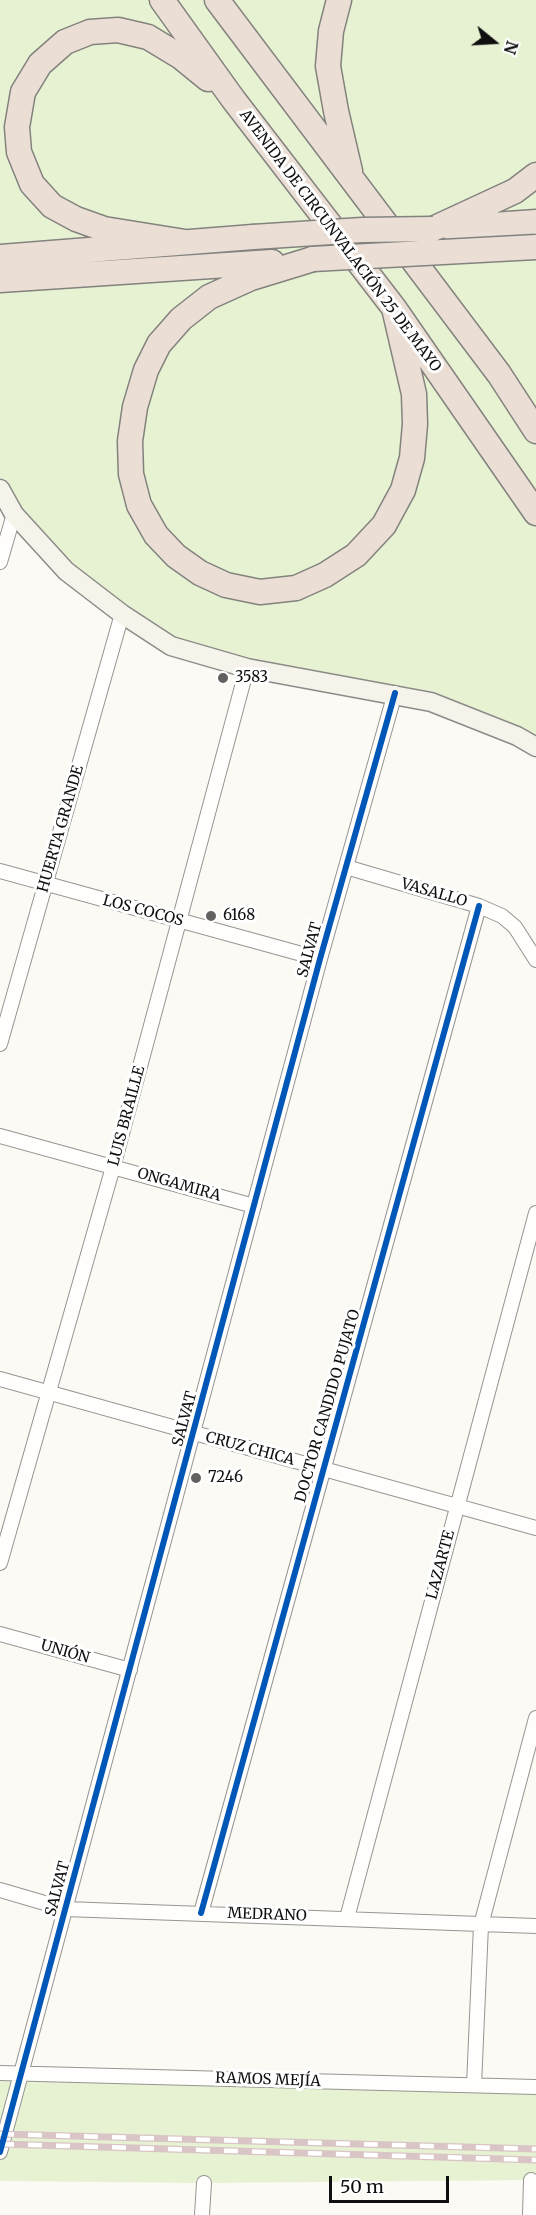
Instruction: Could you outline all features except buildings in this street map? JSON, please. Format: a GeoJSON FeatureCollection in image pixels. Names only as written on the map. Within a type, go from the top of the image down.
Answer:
{"type":"FeatureCollection","features":[{"type":"Feature","properties":{"kind":"highway","name":"AVENIDA DE CIRCUNVALACIÓN 25 DE MAYO"},"geometry":{"type":"LineString","coordinates":[[162,0],[233,99],[394,308],[536,513]]}},
{"type":"Feature","properties":{"kind":"highway"},"geometry":{"type":"LineString","coordinates":[[217,0],[499,374],[536,431]]}},
{"type":"Feature","properties":{"kind":"highway"},"geometry":{"type":"LineString","coordinates":[[232,0],[247,41]]}},
{"type":"Feature","properties":{"kind":"highway"},"geometry":{"type":"LineString","coordinates":[[339,0],[331,31],[328,66],[352,179]]}},
{"type":"Feature","properties":{"kind":"highway"},"geometry":{"type":"LineString","coordinates":[[185,242],[104,229],[76,219],[52,206],[32,184],[19,152],[17,127],[23,92],[39,64],[65,42],[90,32],[118,30],[148,37],[181,57],[233,99]]}},
{"type":"Feature","properties":{"kind":"highway"},"geometry":{"type":"LineString","coordinates":[[434,229],[515,191],[536,175]]}},
{"type":"Feature","properties":{"kind":"highway"},"geometry":{"type":"LineString","coordinates":[[0,257],[253,237],[536,222]]}},
{"type":"Feature","properties":{"kind":"highway"},"geometry":{"type":"LineString","coordinates":[[0,280],[536,247]]}},
{"type":"Feature","properties":{"kind":"highway"},"geometry":{"type":"LineString","coordinates":[[313,259],[251,278],[209,297],[182,319],[159,344],[146,370],[135,407],[130,441],[131,474],[139,505],[156,535],[176,556],[200,573],[226,585],[260,592],[296,588],[325,575],[356,555],[384,525],[403,490],[412,458],[415,424],[414,394],[394,308]]}},
{"type":"Feature","properties":{"kind":"highway"},"geometry":{"type":"LineString","coordinates":[[499,374],[536,404]]}},
{"type":"Feature","properties":{"kind":"main road"},"geometry":{"type":"LineString","coordinates":[[0,489],[14,514],[66,571],[122,614],[171,646],[247,668],[395,693],[431,702],[517,736],[536,747]]}},
{"type":"Feature","properties":{"kind":"street"},"geometry":{"type":"LineString","coordinates":[[0,562],[14,514]]}},
{"type":"Feature","properties":{"kind":"street","name":"HUERTA GRANDE"},"geometry":{"type":"LineString","coordinates":[[0,1044],[122,614]]}},
{"type":"Feature","properties":{"kind":"street","name":"LUIS BRAILLE"},"geometry":{"type":"LineString","coordinates":[[0,1563],[113,1167],[247,668]]}},
{"type":"Feature","properties":{"kind":"street","name":"SALVAT"},"geometry":{"type":"LineString","coordinates":[[0,2152],[320,959],[395,693]]}},
{"type":"Feature","properties":{"kind":"street","name":"VASALLO"},"geometry":{"type":"LineString","coordinates":[[346,867],[479,906],[502,916],[515,927],[536,960]]}},
{"type":"Feature","properties":{"kind":"street","name":"LOS COCOS"},"geometry":{"type":"LineString","coordinates":[[0,871],[320,959]]}},
{"type":"Feature","properties":{"kind":"street","name":"DOCTOR CANDIDO PUJATO"},"geometry":{"type":"LineString","coordinates":[[201,1913],[479,906]]}},
{"type":"Feature","properties":{"kind":"street","name":"ONGAMIRA"},"geometry":{"type":"LineString","coordinates":[[0,1136],[254,1206]]}},
{"type":"Feature","properties":{"kind":"street","name":"LAZARTE"},"geometry":{"type":"LineString","coordinates":[[347,1918],[536,1213]]}},
{"type":"Feature","properties":{"kind":"street","name":"CRUZ CHICA"},"geometry":{"type":"LineString","coordinates":[[0,1379],[536,1528]]}},
{"type":"Feature","properties":{"kind":"street","name":"UNIÓN"},"geometry":{"type":"LineString","coordinates":[[0,1634],[130,1671]]}},
{"type":"Feature","properties":{"kind":"street"},"geometry":{"type":"LineString","coordinates":[[474,2085],[481,1925],[536,1718]]}},
{"type":"Feature","properties":{"kind":"street","name":"MEDRANO"},"geometry":{"type":"LineString","coordinates":[[0,1890],[65,1908],[536,1926]]}},
{"type":"Feature","properties":{"kind":"street","name":"RAMOS MEJÍA"},"geometry":{"type":"LineString","coordinates":[[0,2073],[536,2087]]}},
{"type":"Feature","properties":{"kind":"street"},"geometry":{"type":"LineString","coordinates":[[530,2215],[531,2180]]}},
{"type":"Feature","properties":{"kind":"street"},"geometry":{"type":"LineString","coordinates":[[202,2215],[204,2183]]}},
{"type":"Feature","properties":{"kind":"green space"},"geometry":{"type":"Polygon","coordinates":[[[0,0],[536,0],[536,747],[431,702],[171,646],[66,571],[0,489],[0,0]]]}},
{"type":"Feature","properties":{"kind":"green space"},"geometry":{"type":"Polygon","coordinates":[[[0,2073],[536,2087],[536,2180],[204,2183],[0,2181],[0,2073]]]}},
{"type":"Feature","properties":{"kind":"railway"},"geometry":{"type":"LineString","coordinates":[[0,2134],[536,2149]]}},
{"type":"Feature","properties":{"kind":"railway"},"geometry":{"type":"LineString","coordinates":[[0,2144],[536,2160]]}},
{"type":"Feature","properties":{"kind":"cycle path"},"geometry":{"type":"LineString","coordinates":[[0,2152],[320,959],[395,693]]}},
{"type":"Feature","properties":{"kind":"cycle path"},"geometry":{"type":"LineString","coordinates":[[201,1913],[479,906]]}},
{"type":"Feature","properties":{"kind":"place","name":"3583"},"geometry":{"type":"Point","coordinates":[223,678]}},
{"type":"Feature","properties":{"kind":"place","name":"6168"},"geometry":{"type":"Point","coordinates":[211,916]}},
{"type":"Feature","properties":{"kind":"place","name":"7246"},"geometry":{"type":"Point","coordinates":[196,1478]}}]}
